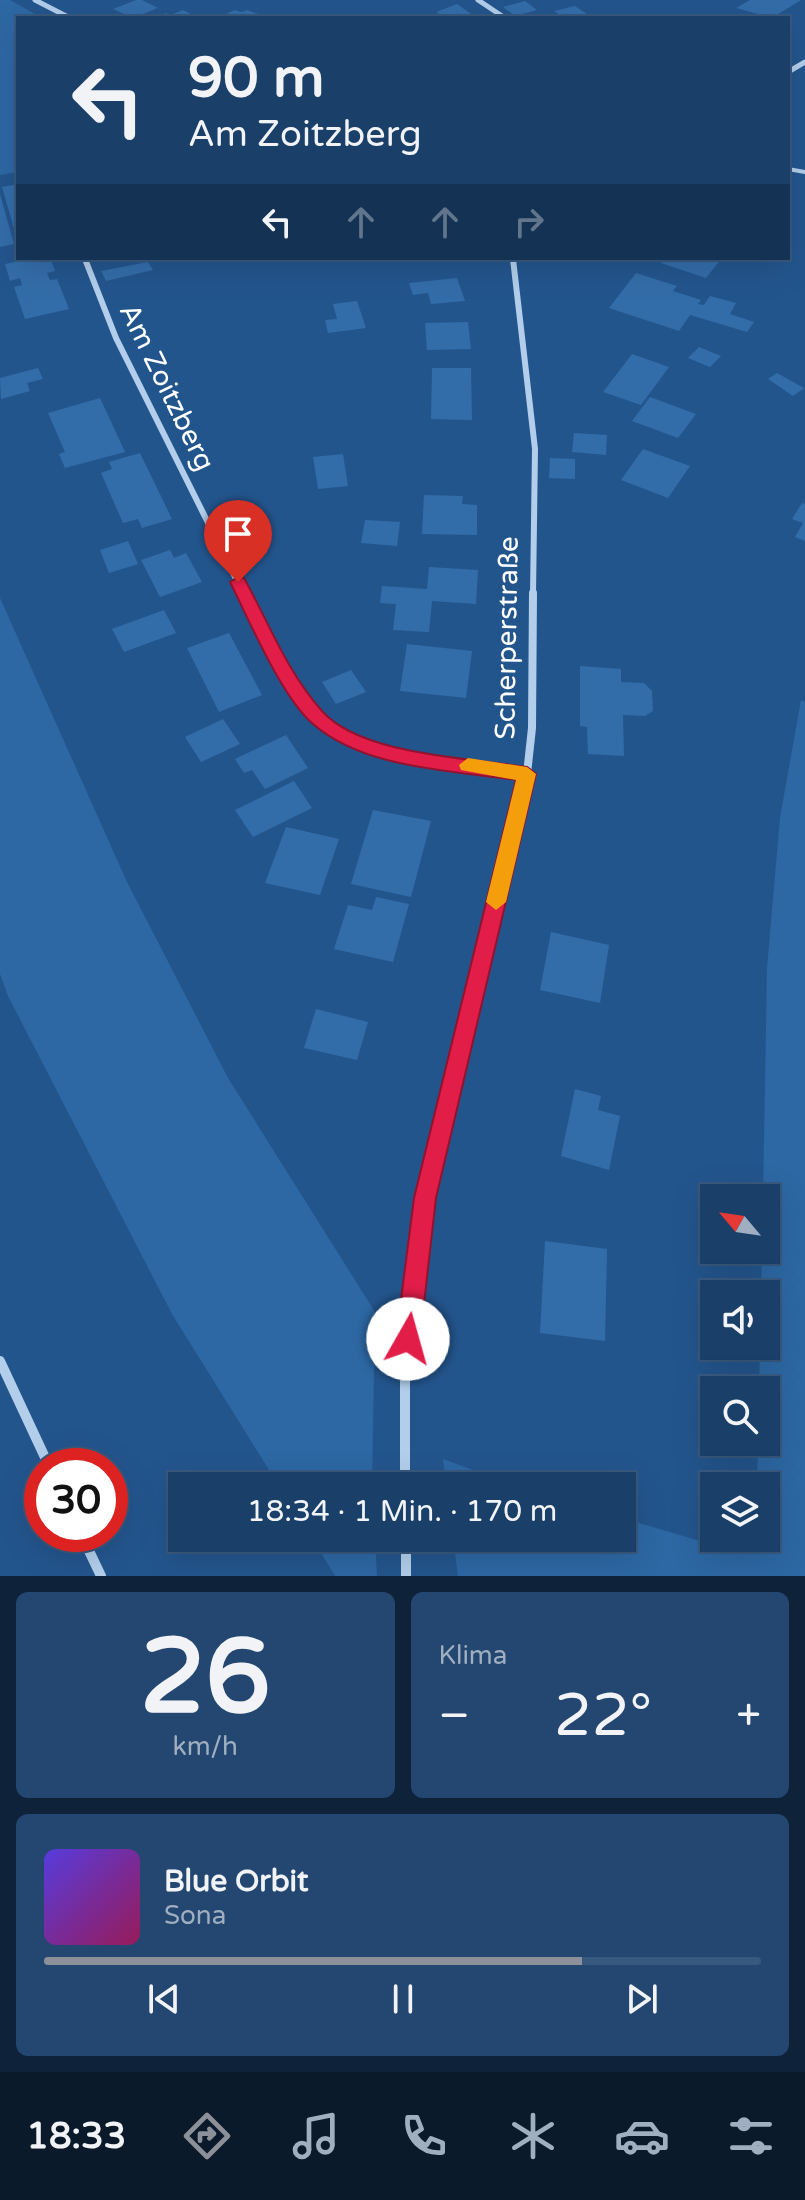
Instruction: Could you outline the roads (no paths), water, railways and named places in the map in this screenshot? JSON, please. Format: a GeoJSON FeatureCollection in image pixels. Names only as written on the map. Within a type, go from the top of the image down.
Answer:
{"type":"FeatureCollection","features":[{"type":"Feature","properties":{"kind":"street"},"geometry":{"type":"LineString","coordinates":[[35,0],[66,16]]}},
{"type":"Feature","properties":{"kind":"street"},"geometry":{"type":"LineString","coordinates":[[478,0],[502,16]]}},
{"type":"Feature","properties":{"kind":"street","name":"Am Zoitzberg"},"geometry":{"type":"LineString","coordinates":[[86,260],[116,338],[279,664],[317,718],[350,741],[407,756],[527,774]]}},
{"type":"Feature","properties":{"kind":"street","name":"Scherperstraße"},"geometry":{"type":"LineString","coordinates":[[405,1472],[405,1365],[425,1198],[527,774],[532,728],[535,449],[513,260]]}},
{"type":"Feature","properties":{"kind":"street"},"geometry":{"type":"LineString","coordinates":[[0,1361],[41,1448]]}},
{"type":"Feature","properties":{"kind":"street"},"geometry":{"type":"LineString","coordinates":[[90,1552],[101,1576]]}},
{"type":"Feature","properties":{"kind":"street"},"geometry":{"type":"LineString","coordinates":[[406,1552],[406,1576]]}}]}
